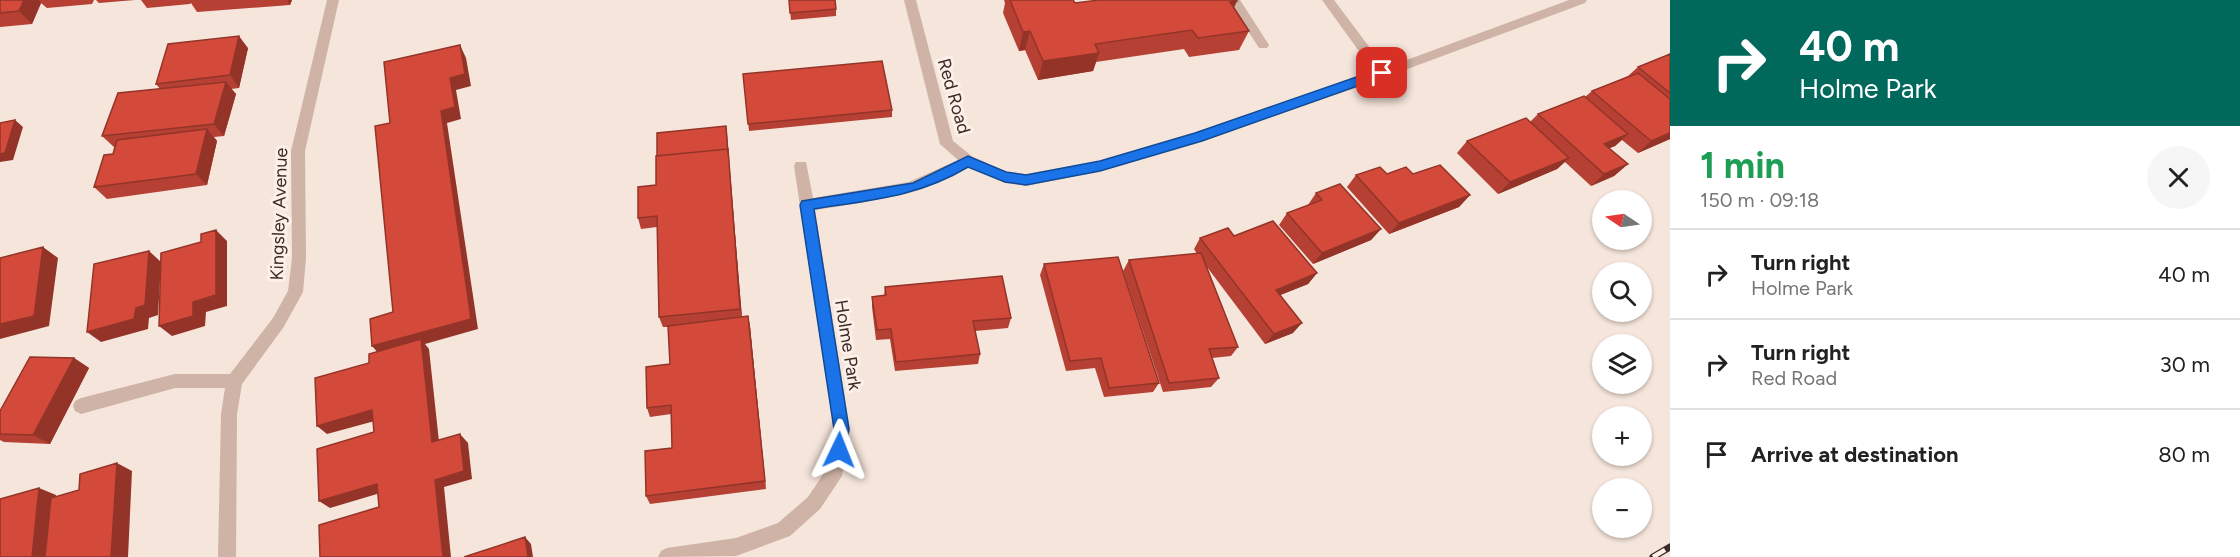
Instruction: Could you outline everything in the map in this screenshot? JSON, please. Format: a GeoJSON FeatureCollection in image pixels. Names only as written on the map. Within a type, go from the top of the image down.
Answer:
{"type":"FeatureCollection","features":[{"type":"Feature","properties":{"kind":"street","name":"Kingsley Avenue"},"geometry":{"type":"LineString","coordinates":[[226,557],[229,414],[234,381],[278,323],[296,292],[299,258],[298,151],[333,0]]}},
{"type":"Feature","properties":{"kind":"street","name":"Red Road"},"geometry":{"type":"LineString","coordinates":[[910,0],[947,144],[968,161],[1005,177],[1026,180],[1100,166],[1197,137],[1382,73],[1581,0]]}},
{"type":"Feature","properties":{"kind":"street"},"geometry":{"type":"LineString","coordinates":[[1234,0],[1263,45]]}},
{"type":"Feature","properties":{"kind":"street"},"geometry":{"type":"LineString","coordinates":[[1328,0],[1382,73]]}},
{"type":"Feature","properties":{"kind":"street"},"geometry":{"type":"LineString","coordinates":[[807,205],[914,188],[939,178],[968,161]]}},
{"type":"Feature","properties":{"kind":"street","name":"Holme Park"},"geometry":{"type":"LineString","coordinates":[[667,557],[736,547],[784,530],[814,503],[836,470],[842,429],[801,166]]}},
{"type":"Feature","properties":{"kind":"street"},"geometry":{"type":"LineString","coordinates":[[81,406],[175,381],[234,381]]}},
{"type":"Feature","properties":{"kind":"building"},"geometry":{"type":"Polygon","coordinates":[[[0,0],[24,0],[19,11],[0,13],[0,0]]]}},
{"type":"Feature","properties":{"kind":"building"},"geometry":{"type":"Polygon","coordinates":[[[789,0],[835,0],[836,9],[790,13],[789,0]]]}},
{"type":"Feature","properties":{"kind":"building"},"geometry":{"type":"Polygon","coordinates":[[[1010,0],[1073,0],[1075,3],[1099,0],[1236,0],[1230,2],[1249,31],[1198,38],[1192,30],[1095,44],[1099,53],[1043,61],[1030,31],[1023,32],[1010,0]]]}},
{"type":"Feature","properties":{"kind":"building"},"geometry":{"type":"Polygon","coordinates":[[[239,36],[230,75],[156,84],[168,44],[239,36]]]}},
{"type":"Feature","properties":{"kind":"building"},"geometry":{"type":"Polygon","coordinates":[[[460,45],[465,74],[450,78],[455,107],[441,111],[471,319],[372,346],[370,319],[393,312],[375,126],[390,123],[384,62],[460,45]]]}},
{"type":"Feature","properties":{"kind":"building"},"geometry":{"type":"Polygon","coordinates":[[[1670,54],[1670,93],[1638,67],[1670,54]]]}},
{"type":"Feature","properties":{"kind":"building"},"geometry":{"type":"Polygon","coordinates":[[[882,61],[892,110],[748,124],[743,74],[882,61]]]}},
{"type":"Feature","properties":{"kind":"building"},"geometry":{"type":"Polygon","coordinates":[[[1638,73],[1670,99],[1670,133],[1651,141],[1592,91],[1638,73]]]}},
{"type":"Feature","properties":{"kind":"building"},"geometry":{"type":"Polygon","coordinates":[[[226,82],[214,124],[102,136],[118,93],[226,82]]]}},
{"type":"Feature","properties":{"kind":"building"},"geometry":{"type":"Polygon","coordinates":[[[1584,96],[1628,134],[1604,144],[1628,164],[1604,174],[1538,114],[1584,96]]]}},
{"type":"Feature","properties":{"kind":"building"},"geometry":{"type":"Polygon","coordinates":[[[1526,118],[1569,158],[1510,182],[1467,141],[1526,118]]]}},
{"type":"Feature","properties":{"kind":"building"},"geometry":{"type":"Polygon","coordinates":[[[15,120],[5,153],[0,154],[0,123],[15,120]]]}},
{"type":"Feature","properties":{"kind":"building"},"geometry":{"type":"Polygon","coordinates":[[[726,126],[728,149],[657,156],[657,133],[726,126]]]}},
{"type":"Feature","properties":{"kind":"building"},"geometry":{"type":"Polygon","coordinates":[[[207,129],[196,174],[94,187],[104,155],[113,154],[117,140],[207,129]]]}},
{"type":"Feature","properties":{"kind":"building"},"geometry":{"type":"Polygon","coordinates":[[[728,149],[740,309],[659,317],[657,216],[638,218],[638,187],[656,185],[656,156],[728,149]]]}},
{"type":"Feature","properties":{"kind":"building"},"geometry":{"type":"Polygon","coordinates":[[[1440,165],[1470,195],[1399,223],[1356,175],[1380,167],[1387,174],[1406,167],[1413,174],[1440,165]]]}},
{"type":"Feature","properties":{"kind":"building"},"geometry":{"type":"Polygon","coordinates":[[[1340,184],[1381,229],[1322,253],[1287,213],[1322,200],[1316,193],[1340,184]]]}},
{"type":"Feature","properties":{"kind":"building"},"geometry":{"type":"Polygon","coordinates":[[[1273,221],[1317,273],[1276,290],[1302,323],[1274,334],[1200,238],[1228,228],[1234,236],[1273,221]]]}},
{"type":"Feature","properties":{"kind":"building"},"geometry":{"type":"Polygon","coordinates":[[[216,230],[216,295],[193,302],[193,316],[159,326],[161,253],[201,242],[201,234],[216,230]]]}},
{"type":"Feature","properties":{"kind":"building"},"geometry":{"type":"Polygon","coordinates":[[[43,247],[34,316],[0,324],[0,258],[43,247]]]}},
{"type":"Feature","properties":{"kind":"building"},"geometry":{"type":"Polygon","coordinates":[[[149,251],[145,305],[136,308],[134,319],[87,332],[94,264],[149,251]]]}},
{"type":"Feature","properties":{"kind":"building"},"geometry":{"type":"Polygon","coordinates":[[[1201,253],[1238,347],[1209,349],[1219,378],[1169,383],[1129,260],[1201,253]]]}},
{"type":"Feature","properties":{"kind":"building"},"geometry":{"type":"Polygon","coordinates":[[[1118,257],[1159,383],[1109,388],[1101,358],[1070,361],[1044,264],[1118,257]]]}},
{"type":"Feature","properties":{"kind":"building"},"geometry":{"type":"Polygon","coordinates":[[[1002,276],[1011,318],[973,321],[980,354],[896,362],[891,329],[877,330],[872,297],[886,295],[885,287],[1002,276]]]}},
{"type":"Feature","properties":{"kind":"building"},"geometry":{"type":"Polygon","coordinates":[[[748,316],[765,481],[646,496],[645,451],[672,448],[671,405],[647,408],[646,367],[670,364],[668,326],[748,316]]]}},
{"type":"Feature","properties":{"kind":"building"},"geometry":{"type":"Polygon","coordinates":[[[421,339],[432,442],[460,434],[464,471],[435,480],[443,557],[320,557],[319,525],[379,507],[377,484],[319,501],[317,449],[374,432],[372,410],[317,426],[315,378],[369,363],[369,354],[421,339]]]}},
{"type":"Feature","properties":{"kind":"building"},"geometry":{"type":"Polygon","coordinates":[[[30,357],[74,358],[33,435],[0,434],[0,411],[30,357]]]}},
{"type":"Feature","properties":{"kind":"building"},"geometry":{"type":"Polygon","coordinates":[[[117,463],[111,557],[45,557],[51,498],[79,490],[80,474],[117,463]]]}},
{"type":"Feature","properties":{"kind":"building"},"geometry":{"type":"Polygon","coordinates":[[[39,488],[32,557],[0,557],[0,499],[39,488]]]}},
{"type":"Feature","properties":{"kind":"building"},"geometry":{"type":"Polygon","coordinates":[[[525,537],[528,557],[464,557],[525,537]]]}},
{"type":"Feature","properties":{"kind":"railway"},"geometry":{"type":"LineString","coordinates":[[1653,557],[1670,547]]}},
{"type":"Feature","properties":{"kind":"route"},"geometry":{"type":"LineString","coordinates":[[839,450],[842,429],[807,205],[914,188],[939,178],[968,161],[1005,177],[1026,180],[1100,166],[1197,137],[1382,73]]}}]}
